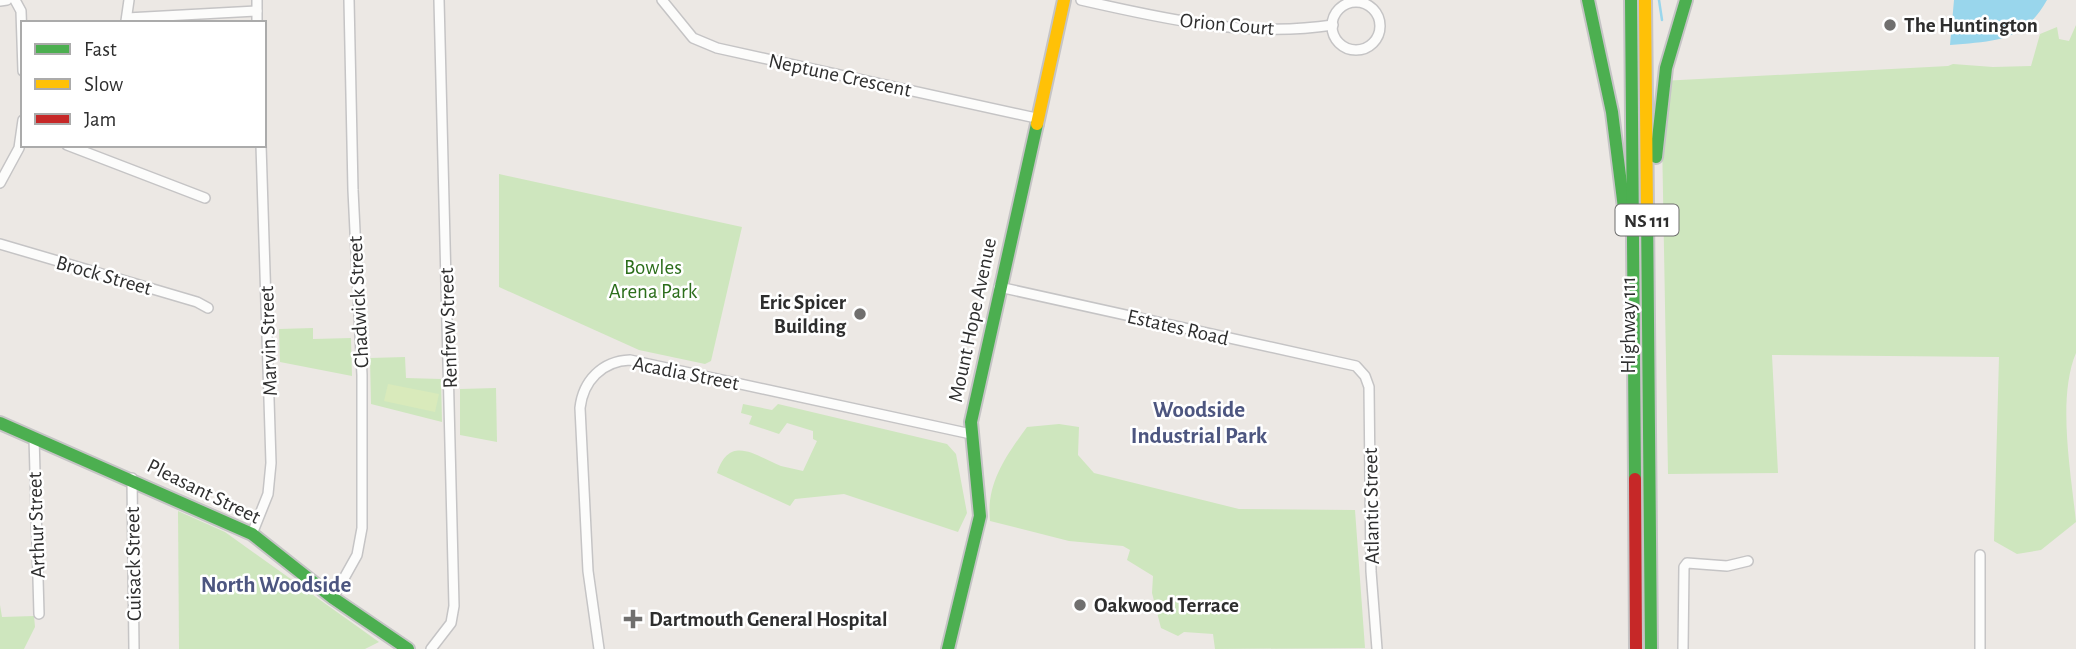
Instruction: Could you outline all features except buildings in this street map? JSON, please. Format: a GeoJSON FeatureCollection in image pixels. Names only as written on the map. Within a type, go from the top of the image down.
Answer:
{"type":"FeatureCollection","features":[{"type":"Feature","properties":{"kind":"main road","name":"Mount Hope Avenue"},"geometry":{"type":"LineString","coordinates":[[948,649],[980,516],[971,434],[974,401],[1064,0]]}},
{"type":"Feature","properties":{"kind":"main road"},"geometry":{"type":"LineString","coordinates":[[1588,0],[1619,159],[1631,296],[1630,327],[1634,345]]}},
{"type":"Feature","properties":{"kind":"main road","name":"Highway 111"},"geometry":{"type":"LineString","coordinates":[[1631,0],[1636,649]]}},
{"type":"Feature","properties":{"kind":"main road","name":"Highway 111"},"geometry":{"type":"LineString","coordinates":[[1645,0],[1651,649]]}},
{"type":"Feature","properties":{"kind":"main road"},"geometry":{"type":"LineString","coordinates":[[1649,440],[1658,126],[1666,68],[1686,0]]}},
{"type":"Feature","properties":{"kind":"main road","name":"Pleasant Street"},"geometry":{"type":"LineString","coordinates":[[0,423],[132,478],[252,534],[333,598],[408,649]]}},
{"type":"Feature","properties":{"kind":"street"},"geometry":{"type":"LineString","coordinates":[[0,1],[7,0]]}},
{"type":"Feature","properties":{"kind":"street"},"geometry":{"type":"LineString","coordinates":[[16,0],[21,11],[21,21]]}},
{"type":"Feature","properties":{"kind":"street"},"geometry":{"type":"LineString","coordinates":[[129,0],[126,20],[257,11]]}},
{"type":"Feature","properties":{"kind":"street"},"geometry":{"type":"LineString","coordinates":[[257,0],[257,21]]}},
{"type":"Feature","properties":{"kind":"street","name":"Chadwick Street"},"geometry":{"type":"LineString","coordinates":[[333,598],[356,555],[362,528],[362,388],[353,190],[349,0]]}},
{"type":"Feature","properties":{"kind":"street","name":"Renfrew Street"},"geometry":{"type":"LineString","coordinates":[[431,649],[451,623],[454,606],[439,0]]}},
{"type":"Feature","properties":{"kind":"street","name":"Neptune Crescent"},"geometry":{"type":"LineString","coordinates":[[662,0],[693,38],[717,48],[1036,118]]}},
{"type":"Feature","properties":{"kind":"street","name":"Orion Court"},"geometry":{"type":"LineString","coordinates":[[1081,0],[1166,19],[1245,30],[1304,30],[1333,25]]}},
{"type":"Feature","properties":{"kind":"street"},"geometry":{"type":"LineString","coordinates":[[1355,1],[1372,7],[1381,22],[1376,40],[1361,50],[1343,46],[1333,33],[1333,25],[1337,10],[1355,1]]}},
{"type":"Feature","properties":{"kind":"street"},"geometry":{"type":"LineString","coordinates":[[0,183],[23,147]]}},
{"type":"Feature","properties":{"kind":"street"},"geometry":{"type":"LineString","coordinates":[[72,147],[205,198]]}},
{"type":"Feature","properties":{"kind":"street","name":"Marvin Street"},"geometry":{"type":"LineString","coordinates":[[252,534],[271,477],[261,147]]}},
{"type":"Feature","properties":{"kind":"street","name":"Brock Street"},"geometry":{"type":"LineString","coordinates":[[0,244],[197,302],[208,308]]}},
{"type":"Feature","properties":{"kind":"street","name":"Estates Road"},"geometry":{"type":"LineString","coordinates":[[999,287],[1356,366]]}},
{"type":"Feature","properties":{"kind":"street","name":"Acadia Street"},"geometry":{"type":"LineString","coordinates":[[599,649],[588,571],[580,408],[588,382],[604,368],[630,360],[971,434]]}},
{"type":"Feature","properties":{"kind":"street","name":"Atlantic Street"},"geometry":{"type":"LineString","coordinates":[[1356,366],[1365,376],[1368,387],[1371,571],[1377,649]]}},
{"type":"Feature","properties":{"kind":"street","name":"Arthur Street"},"geometry":{"type":"LineString","coordinates":[[34,437],[39,614]]}},
{"type":"Feature","properties":{"kind":"street","name":"Cuisack Street"},"geometry":{"type":"LineString","coordinates":[[132,478],[134,649]]}},
{"type":"Feature","properties":{"kind":"street"},"geometry":{"type":"LineString","coordinates":[[1980,555],[1980,649]]}},
{"type":"Feature","properties":{"kind":"street"},"geometry":{"type":"LineString","coordinates":[[1683,649],[1684,567],[1688,563],[1727,566],[1748,561]]}},
{"type":"Feature","properties":{"kind":"green space"},"geometry":{"type":"Polygon","coordinates":[[[2076,25],[2076,353],[2070,371],[2066,413],[2076,522],[2041,550],[2017,554],[1994,541],[1999,357],[1772,355],[1778,473],[1668,474],[1661,81],[1953,64],[2031,66],[2040,34],[2057,27],[2059,39],[2069,41],[2076,25]]]}},
{"type":"Feature","properties":{"kind":"green space","name":"Bowles Arena Park"},"geometry":{"type":"Polygon","coordinates":[[[499,174],[742,227],[711,361],[705,364],[639,350],[499,287],[499,174]]]}},
{"type":"Feature","properties":{"kind":"green space"},"geometry":{"type":"Polygon","coordinates":[[[313,328],[313,339],[351,338],[352,376],[280,362],[279,329],[313,328]]]}},
{"type":"Feature","properties":{"kind":"green space"},"geometry":{"type":"Polygon","coordinates":[[[405,357],[406,378],[441,379],[442,422],[371,404],[370,358],[405,357]]]}},
{"type":"Feature","properties":{"kind":"green space"},"geometry":{"type":"Polygon","coordinates":[[[388,384],[439,394],[435,412],[384,401],[388,384]]]}},
{"type":"Feature","properties":{"kind":"green space"},"geometry":{"type":"Polygon","coordinates":[[[496,388],[497,442],[460,435],[460,389],[496,388]]]}},
{"type":"Feature","properties":{"kind":"green space"},"geometry":{"type":"Polygon","coordinates":[[[743,404],[772,410],[778,404],[947,444],[956,454],[967,513],[958,532],[844,494],[795,499],[790,506],[717,473],[722,461],[737,451],[745,451],[781,466],[803,471],[817,441],[813,439],[813,431],[787,423],[779,434],[749,424],[752,416],[741,413],[743,404]]]}},
{"type":"Feature","properties":{"kind":"green space"},"geometry":{"type":"Polygon","coordinates":[[[1059,424],[1079,427],[1078,455],[1094,473],[1239,509],[1355,510],[1365,648],[1215,649],[1213,634],[1184,632],[1178,636],[1161,628],[1152,593],[1153,576],[1127,560],[1130,550],[1123,546],[1069,541],[990,521],[994,482],[1019,438],[1027,427],[1059,424]]]}},
{"type":"Feature","properties":{"kind":"green space"},"geometry":{"type":"Polygon","coordinates":[[[178,511],[225,532],[379,642],[365,649],[179,649],[178,511]]]}},
{"type":"Feature","properties":{"kind":"green space"},"geometry":{"type":"Polygon","coordinates":[[[0,605],[2,617],[34,616],[35,627],[24,649],[0,649],[0,605]]]}},
{"type":"Feature","properties":{"kind":"water"},"geometry":{"type":"Polygon","coordinates":[[[1954,0],[2047,0],[2028,25],[2017,32],[1993,40],[1950,45],[1954,0]]]}},
{"type":"Feature","properties":{"kind":"waterway"},"geometry":{"type":"LineString","coordinates":[[1659,0],[1662,20]]}},
{"type":"Feature","properties":{"kind":"traffic: fast"},"geometry":{"type":"LineString","coordinates":[[1588,0],[1612,112],[1624,208]]}},
{"type":"Feature","properties":{"kind":"traffic: fast"},"geometry":{"type":"LineString","coordinates":[[1631,0],[1635,479]]}},
{"type":"Feature","properties":{"kind":"traffic: fast"},"geometry":{"type":"LineString","coordinates":[[1656,157],[1666,68],[1686,0]]}},
{"type":"Feature","properties":{"kind":"traffic: fast"},"geometry":{"type":"LineString","coordinates":[[948,649],[980,516],[971,422],[1037,124]]}},
{"type":"Feature","properties":{"kind":"traffic: fast"},"geometry":{"type":"LineString","coordinates":[[1647,211],[1651,649]]}},
{"type":"Feature","properties":{"kind":"traffic: fast"},"geometry":{"type":"LineString","coordinates":[[0,423],[252,534],[333,598],[408,649]]}},
{"type":"Feature","properties":{"kind":"traffic: slow"},"geometry":{"type":"LineString","coordinates":[[1037,124],[1064,0]]}},
{"type":"Feature","properties":{"kind":"traffic: slow"},"geometry":{"type":"LineString","coordinates":[[1645,0],[1647,211]]}},
{"type":"Feature","properties":{"kind":"traffic: jam"},"geometry":{"type":"LineString","coordinates":[[1635,479],[1636,649]]}},
{"type":"Feature","properties":{"kind":"place","name":"The Huntington"},"geometry":{"type":"Point","coordinates":[1890,25]}},
{"type":"Feature","properties":{"kind":"place","name":"Eric Spicer Building"},"geometry":{"type":"Point","coordinates":[860,314]}},
{"type":"Feature","properties":{"kind":"place","name":"Oakwood Terrace"},"geometry":{"type":"Point","coordinates":[1080,605]}},
{"type":"Feature","properties":{"kind":"place","name":"Dartmouth General Hospital"},"geometry":{"type":"Point","coordinates":[633,619]}},
{"type":"Feature","properties":{"kind":"district","name":"Woodside Industrial Park"},"geometry":{"type":"Point","coordinates":[1199,422]}},
{"type":"Feature","properties":{"kind":"district","name":"North Woodside"},"geometry":{"type":"Point","coordinates":[276,584]}}]}
